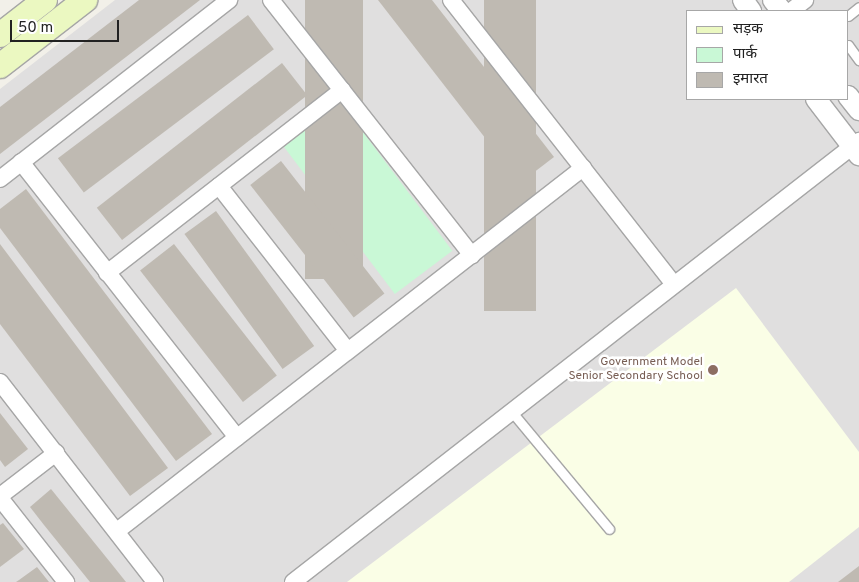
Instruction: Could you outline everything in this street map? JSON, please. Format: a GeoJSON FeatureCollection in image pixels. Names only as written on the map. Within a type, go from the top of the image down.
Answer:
{"type":"FeatureCollection","features":[{"type":"Feature","properties":{"kind":"main road"},"geometry":{"type":"LineString","coordinates":[[0,36],[45,0]]}},
{"type":"Feature","properties":{"kind":"main road"},"geometry":{"type":"LineString","coordinates":[[0,66],[85,0]]}},
{"type":"Feature","properties":{"kind":"street"},"geometry":{"type":"LineString","coordinates":[[0,178],[229,0]]}},
{"type":"Feature","properties":{"kind":"street"},"geometry":{"type":"LineString","coordinates":[[271,0],[472,255]]}},
{"type":"Feature","properties":{"kind":"street"},"geometry":{"type":"LineString","coordinates":[[450,0],[674,284]]}},
{"type":"Feature","properties":{"kind":"street"},"geometry":{"type":"LineString","coordinates":[[743,0],[751,10]]}},
{"type":"Feature","properties":{"kind":"street"},"geometry":{"type":"LineString","coordinates":[[773,0],[781,10]]}},
{"type":"Feature","properties":{"kind":"street"},"geometry":{"type":"LineString","coordinates":[[792,10],[805,0]]}},
{"type":"Feature","properties":{"kind":"street"},"geometry":{"type":"LineString","coordinates":[[108,273],[342,90]]}},
{"type":"Feature","properties":{"kind":"street"},"geometry":{"type":"LineString","coordinates":[[849,97],[859,110]]}},
{"type":"Feature","properties":{"kind":"street"},"geometry":{"type":"LineString","coordinates":[[292,582],[674,284],[856,147],[817,100]]}},
{"type":"Feature","properties":{"kind":"street"},"geometry":{"type":"LineString","coordinates":[[21,162],[237,438]]}},
{"type":"Feature","properties":{"kind":"street"},"geometry":{"type":"LineString","coordinates":[[117,531],[583,168]]}},
{"type":"Feature","properties":{"kind":"street"},"geometry":{"type":"LineString","coordinates":[[219,186],[348,351]]}},
{"type":"Feature","properties":{"kind":"street"},"geometry":{"type":"LineString","coordinates":[[0,382],[155,582]]}},
{"type":"Feature","properties":{"kind":"street"},"geometry":{"type":"LineString","coordinates":[[56,453],[0,497],[66,582]]}},
{"type":"Feature","properties":{"kind":"lane"},"geometry":{"type":"LineString","coordinates":[[849,15],[859,7]]}},
{"type":"Feature","properties":{"kind":"lane"},"geometry":{"type":"LineString","coordinates":[[849,46],[859,60]]}},
{"type":"Feature","properties":{"kind":"lane"},"geometry":{"type":"LineString","coordinates":[[512,412],[609,529]]}},
{"type":"Feature","properties":{"kind":"shaded area"},"geometry":{"type":"Polygon","coordinates":[[[115,0],[859,0],[859,582],[0,582],[0,89],[115,0]]]}},
{"type":"Feature","properties":{"kind":"shaded area","name":"Government Model Senior Secondary School"},"geometry":{"type":"Polygon","coordinates":[[[736,288],[859,452],[859,527],[789,582],[347,582],[736,288]]]}},
{"type":"Feature","properties":{"kind":"green space"},"geometry":{"type":"Polygon","coordinates":[[[341,103],[452,251],[395,294],[283,146],[341,103]]]}},
{"type":"Feature","properties":{"kind":"building"},"geometry":{"type":"Polygon","coordinates":[[[139,0],[200,0],[0,154],[0,107],[139,0]]]}},
{"type":"Feature","properties":{"kind":"building"},"geometry":{"type":"Polygon","coordinates":[[[305,0],[363,0],[363,279],[305,279],[305,0]]]}},
{"type":"Feature","properties":{"kind":"building"},"geometry":{"type":"Polygon","coordinates":[[[378,0],[432,0],[554,157],[520,183],[378,0]]]}},
{"type":"Feature","properties":{"kind":"building"},"geometry":{"type":"Polygon","coordinates":[[[484,0],[536,0],[536,311],[484,311],[484,0]]]}},
{"type":"Feature","properties":{"kind":"building"},"geometry":{"type":"Polygon","coordinates":[[[248,15],[274,49],[84,193],[58,158],[248,15]]]}},
{"type":"Feature","properties":{"kind":"building"},"geometry":{"type":"Polygon","coordinates":[[[282,63],[307,95],[122,240],[97,208],[282,63]]]}},
{"type":"Feature","properties":{"kind":"building"},"geometry":{"type":"Polygon","coordinates":[[[281,161],[384,293],[354,317],[250,185],[281,161]]]}},
{"type":"Feature","properties":{"kind":"building"},"geometry":{"type":"Polygon","coordinates":[[[26,189],[212,434],[176,461],[0,228],[0,209],[26,189]]]}},
{"type":"Feature","properties":{"kind":"building"},"geometry":{"type":"Polygon","coordinates":[[[216,211],[314,346],[283,369],[184,234],[216,211]]]}},
{"type":"Feature","properties":{"kind":"building"},"geometry":{"type":"Polygon","coordinates":[[[0,244],[168,468],[130,496],[0,324],[0,244]]]}},
{"type":"Feature","properties":{"kind":"building"},"geometry":{"type":"Polygon","coordinates":[[[174,244],[277,376],[243,402],[140,270],[174,244]]]}},
{"type":"Feature","properties":{"kind":"building"},"geometry":{"type":"Polygon","coordinates":[[[0,413],[28,449],[5,467],[0,460],[0,413]]]}},
{"type":"Feature","properties":{"kind":"building"},"geometry":{"type":"Polygon","coordinates":[[[51,489],[126,582],[90,582],[44,525],[30,507],[51,489]]]}},
{"type":"Feature","properties":{"kind":"building"},"geometry":{"type":"Polygon","coordinates":[[[3,523],[24,549],[0,567],[0,525],[3,523]]]}},
{"type":"Feature","properties":{"kind":"building"},"geometry":{"type":"Polygon","coordinates":[[[859,566],[859,582],[838,582],[859,566]]]}},
{"type":"Feature","properties":{"kind":"building"},"geometry":{"type":"Polygon","coordinates":[[[37,567],[49,582],[16,582],[19,580],[37,567]]]}},
{"type":"Feature","properties":{"kind":"place","name":"Government Model Senior Secondary School"},"geometry":{"type":"Point","coordinates":[713,370]}}]}
